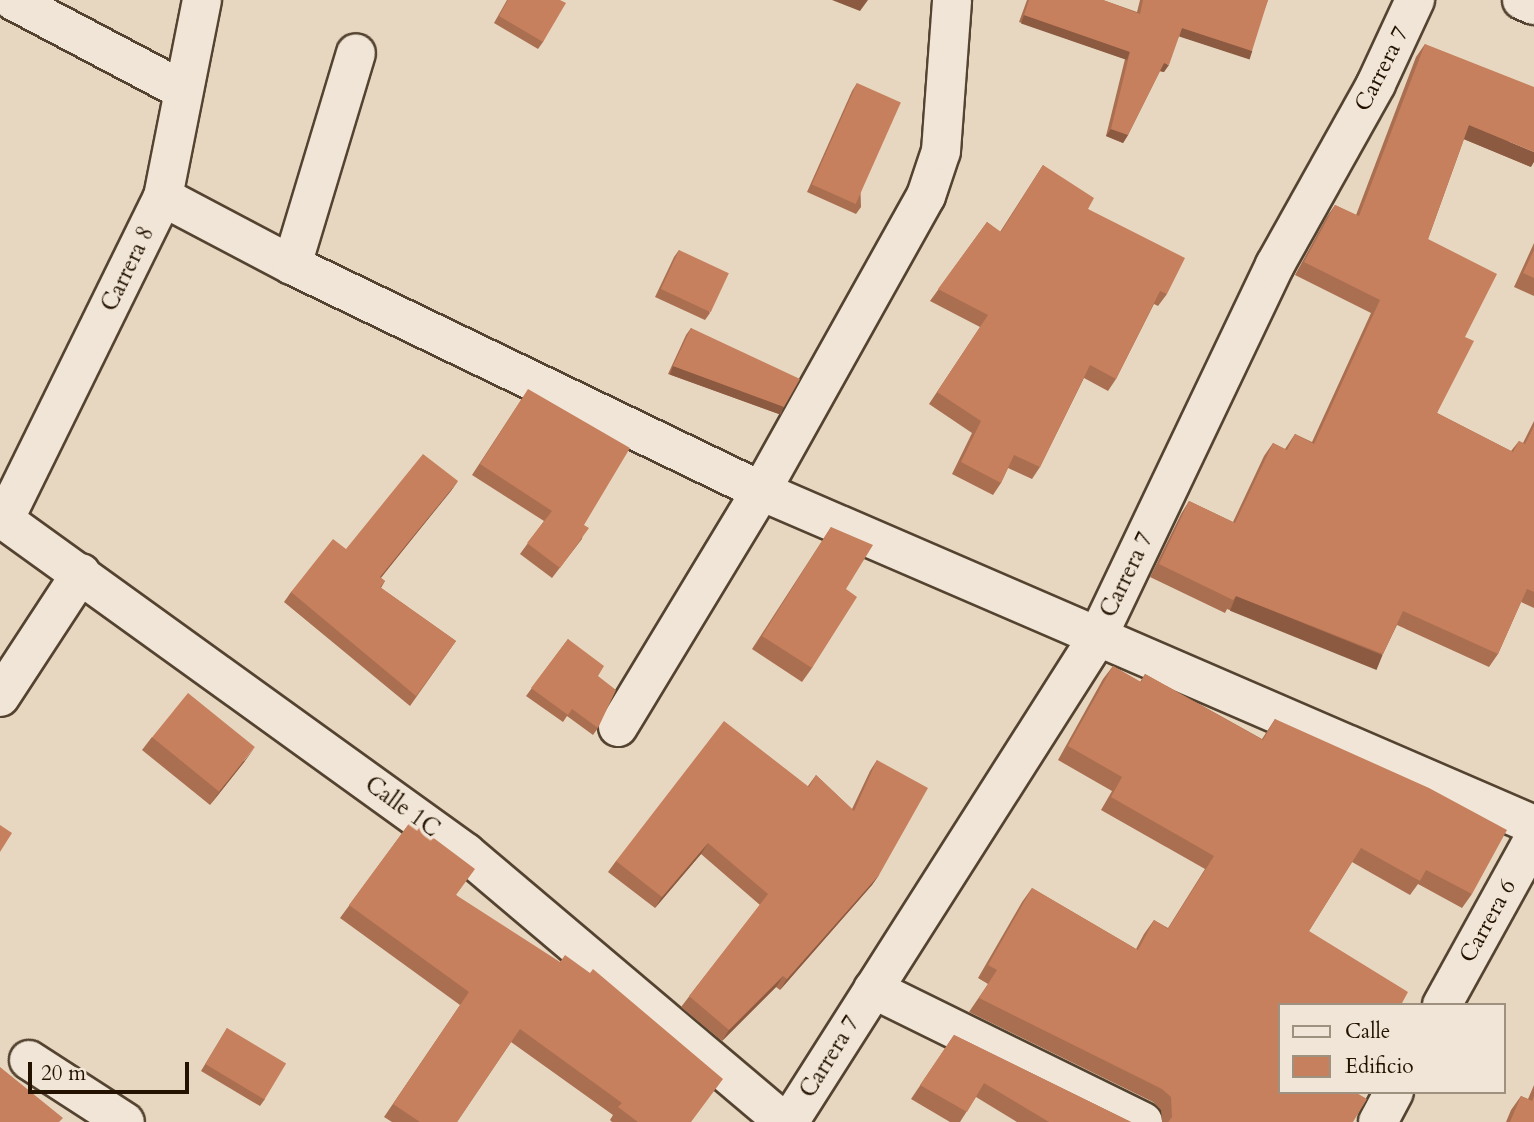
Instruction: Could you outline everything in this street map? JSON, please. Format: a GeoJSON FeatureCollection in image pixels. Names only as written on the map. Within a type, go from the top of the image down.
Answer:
{"type":"FeatureCollection","features":[{"type":"Feature","properties":{"kind":"street"},"geometry":{"type":"LineString","coordinates":[[12,0],[183,90]]}},
{"type":"Feature","properties":{"kind":"street","name":"Carrera 8"},"geometry":{"type":"LineString","coordinates":[[2,519],[163,197],[202,0]]}},
{"type":"Feature","properties":{"kind":"street"},"geometry":{"type":"LineString","coordinates":[[618,727],[761,491],[926,196],[940,151],[952,0]]}},
{"type":"Feature","properties":{"kind":"street"},"geometry":{"type":"LineString","coordinates":[[1522,0],[1534,5]]}},
{"type":"Feature","properties":{"kind":"street","name":"Carrera 7"},"geometry":{"type":"LineString","coordinates":[[787,1122],[1097,638],[1275,265],[1376,85],[1413,6]]}},
{"type":"Feature","properties":{"kind":"street"},"geometry":{"type":"LineString","coordinates":[[292,265],[356,53]]}},
{"type":"Feature","properties":{"kind":"street"},"geometry":{"type":"LineString","coordinates":[[163,197],[292,265],[761,491],[1534,825]]}},
{"type":"Feature","properties":{"kind":"street","name":"Calle 1C"},"geometry":{"type":"LineString","coordinates":[[2,519],[81,573],[466,853],[787,1122]]}},
{"type":"Feature","properties":{"kind":"street"},"geometry":{"type":"LineString","coordinates":[[0,697],[81,573]]}},
{"type":"Feature","properties":{"kind":"street","name":"Carrera 6"},"geometry":{"type":"LineString","coordinates":[[1443,1003],[1534,838]]}},
{"type":"Feature","properties":{"kind":"street"},"geometry":{"type":"LineString","coordinates":[[873,989],[1143,1122]]}},
{"type":"Feature","properties":{"kind":"street"},"geometry":{"type":"LineString","coordinates":[[29,1060],[125,1122]]}},
{"type":"Feature","properties":{"kind":"street"},"geometry":{"type":"LineString","coordinates":[[1378,1122],[1393,1094]]}},
{"type":"Feature","properties":{"kind":"building"},"geometry":{"type":"Polygon","coordinates":[[[508,0],[560,0],[566,3],[543,42],[499,16],[508,0]]]}},
{"type":"Feature","properties":{"kind":"building"},"geometry":{"type":"Polygon","coordinates":[[[1029,0],[1103,0],[1140,14],[1143,0],[1268,0],[1252,51],[1182,28],[1169,65],[1164,63],[1128,135],[1111,129],[1130,52],[1024,15],[1029,0]]]}},
{"type":"Feature","properties":{"kind":"building"},"geometry":{"type":"Polygon","coordinates":[[[1425,44],[1534,87],[1534,152],[1469,125],[1428,239],[1497,274],[1465,337],[1474,341],[1437,413],[1513,452],[1519,441],[1525,444],[1534,426],[1534,592],[1527,589],[1498,654],[1403,611],[1383,654],[1236,596],[1233,600],[1159,564],[1189,501],[1235,523],[1273,443],[1287,450],[1295,434],[1314,444],[1380,300],[1304,262],[1335,205],[1359,216],[1425,44]]]}},
{"type":"Feature","properties":{"kind":"building"},"geometry":{"type":"Polygon","coordinates":[[[857,83],[901,103],[856,204],[812,184],[857,83]]]}},
{"type":"Feature","properties":{"kind":"building"},"geometry":{"type":"Polygon","coordinates":[[[1043,165],[1094,198],[1088,209],[1185,258],[1167,294],[1160,291],[1116,379],[1090,365],[1040,467],[1014,455],[1001,483],[961,462],[981,421],[937,392],[988,315],[938,289],[987,222],[1001,232],[1043,165]]]}},
{"type":"Feature","properties":{"kind":"building"},"geometry":{"type":"Polygon","coordinates":[[[679,250],[729,273],[711,312],[661,289],[679,250]]]}},
{"type":"Feature","properties":{"kind":"building"},"geometry":{"type":"Polygon","coordinates":[[[1534,250],[1534,278],[1523,273],[1534,250]]]}},
{"type":"Feature","properties":{"kind":"building"},"geometry":{"type":"Polygon","coordinates":[[[691,328],[800,379],[784,407],[673,366],[691,328]]]}},
{"type":"Feature","properties":{"kind":"building"},"geometry":{"type":"Polygon","coordinates":[[[528,389],[630,448],[584,525],[589,528],[560,568],[527,543],[552,511],[480,464],[528,389]]]}},
{"type":"Feature","properties":{"kind":"building"},"geometry":{"type":"Polygon","coordinates":[[[423,454],[458,481],[380,577],[385,581],[380,587],[456,641],[416,696],[291,592],[333,539],[346,549],[423,454]]]}},
{"type":"Feature","properties":{"kind":"building"},"geometry":{"type":"Polygon","coordinates":[[[831,527],[873,545],[846,589],[857,597],[812,668],[762,636],[831,527]]]}},
{"type":"Feature","properties":{"kind":"building"},"geometry":{"type":"Polygon","coordinates":[[[568,639],[604,666],[598,676],[616,690],[598,728],[572,709],[568,715],[531,688],[568,639]]]}},
{"type":"Feature","properties":{"kind":"building"},"geometry":{"type":"Polygon","coordinates":[[[1113,666],[1141,682],[1145,674],[1263,740],[1275,719],[1429,788],[1507,830],[1472,894],[1426,870],[1420,881],[1361,848],[1309,931],[1408,992],[1402,1003],[1278,1003],[1278,1094],[1358,1094],[1367,1099],[1353,1122],[1168,1122],[1172,1117],[1171,1097],[1162,1089],[979,998],[997,970],[988,965],[1032,888],[1138,950],[1154,920],[1168,929],[1214,856],[1111,797],[1122,777],[1068,746],[1113,666]]]}},
{"type":"Feature","properties":{"kind":"building"},"geometry":{"type":"Polygon","coordinates":[[[188,693],[255,747],[219,791],[152,737],[188,693]]]}},
{"type":"Feature","properties":{"kind":"building"},"geometry":{"type":"Polygon","coordinates":[[[724,721],[809,787],[816,775],[854,811],[877,760],[928,788],[879,875],[787,979],[783,976],[729,1030],[689,996],[768,894],[708,843],[662,897],[616,861],[724,721]]]}},
{"type":"Feature","properties":{"kind":"building"},"geometry":{"type":"Polygon","coordinates":[[[411,821],[475,869],[456,895],[560,962],[565,955],[590,973],[593,969],[723,1079],[691,1122],[638,1122],[618,1107],[622,1103],[520,1029],[457,1122],[420,1122],[393,1104],[469,992],[349,905],[411,821]]]}},
{"type":"Feature","properties":{"kind":"building"},"geometry":{"type":"Polygon","coordinates":[[[0,825],[12,833],[0,852],[0,825]]]}},
{"type":"Feature","properties":{"kind":"building"},"geometry":{"type":"Polygon","coordinates":[[[227,1028],[286,1064],[265,1100],[205,1064],[227,1028]]]}},
{"type":"Feature","properties":{"kind":"building"},"geometry":{"type":"Polygon","coordinates":[[[954,1035],[1131,1122],[1049,1122],[984,1083],[967,1112],[920,1085],[954,1035]]]}},
{"type":"Feature","properties":{"kind":"building"},"geometry":{"type":"Polygon","coordinates":[[[0,1067],[63,1118],[59,1122],[0,1122],[0,1067]]]}},
{"type":"Feature","properties":{"kind":"building"},"geometry":{"type":"Polygon","coordinates":[[[1521,1096],[1532,1101],[1534,1096],[1534,1122],[1510,1122],[1521,1096]]]}}]}
